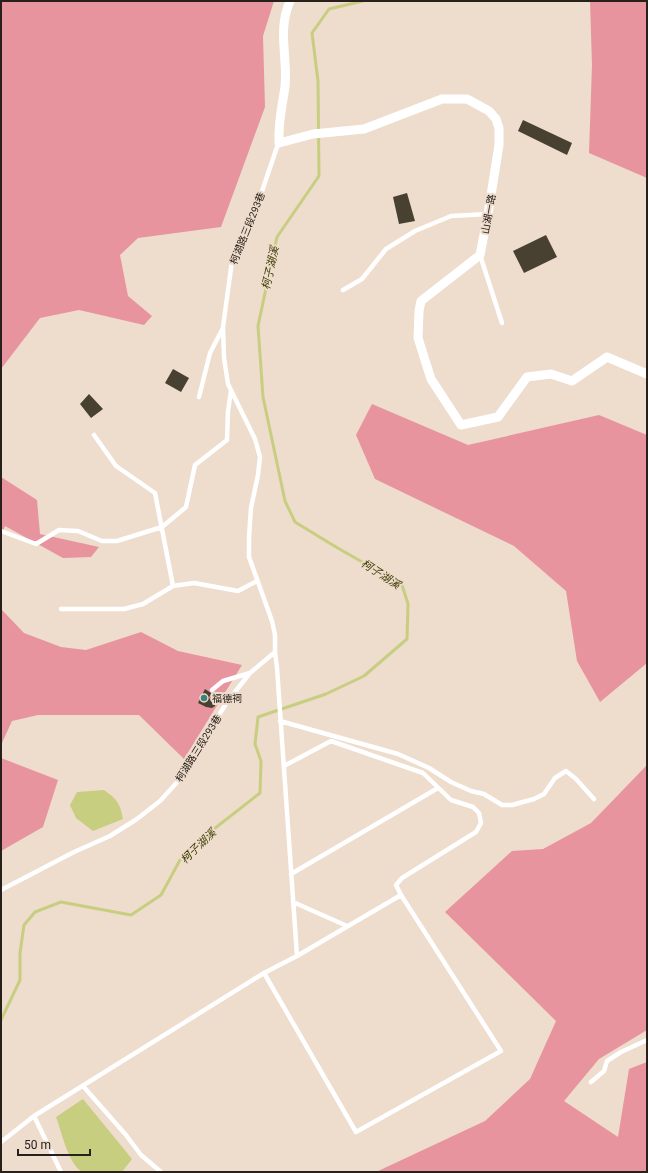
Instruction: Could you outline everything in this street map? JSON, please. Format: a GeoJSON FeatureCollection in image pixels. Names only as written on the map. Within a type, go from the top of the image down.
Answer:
{"type":"FeatureCollection","features":[{"type":"Feature","properties":{"kind":"street"},"geometry":{"type":"LineString","coordinates":[[280,143],[278,128],[285,86],[283,29],[290,1]]}},
{"type":"Feature","properties":{"kind":"street","name":"山湖一路"},"geometry":{"type":"LineString","coordinates":[[280,143],[313,134],[364,129],[442,99],[467,99],[489,111],[496,119],[499,128],[499,145],[480,255]]}},
{"type":"Feature","properties":{"kind":"street"},"geometry":{"type":"LineString","coordinates":[[480,255],[421,301],[419,311],[418,338],[431,379],[461,425],[498,417],[527,377],[551,374],[572,381],[607,357],[647,374]]}},
{"type":"Feature","properties":{"kind":"lane","name":"柯湖路三段293巷"},"geometry":{"type":"LineString","coordinates":[[1,890],[74,852],[110,836],[137,819],[160,801],[180,779],[227,702],[250,673],[275,652],[275,635],[272,621],[249,557],[249,537],[252,508],[260,457],[255,440],[228,384],[224,358],[223,326],[232,261],[243,232],[258,204],[277,147],[280,143]]}},
{"type":"Feature","properties":{"kind":"lane"},"geometry":{"type":"LineString","coordinates":[[343,290],[362,279],[386,249],[415,231],[451,216],[488,214]]}},
{"type":"Feature","properties":{"kind":"lane"},"geometry":{"type":"LineString","coordinates":[[480,255],[502,323]]}},
{"type":"Feature","properties":{"kind":"lane"},"geometry":{"type":"LineString","coordinates":[[200,397],[210,353],[223,326]]}},
{"type":"Feature","properties":{"kind":"lane"},"geometry":{"type":"LineString","coordinates":[[1,532],[36,544],[59,530],[78,531],[102,541],[117,541],[162,527],[186,507],[195,465],[227,440],[228,411],[231,391]]}},
{"type":"Feature","properties":{"kind":"lane"},"geometry":{"type":"LineString","coordinates":[[94,435],[116,466],[155,494],[173,586]]}},
{"type":"Feature","properties":{"kind":"lane"},"geometry":{"type":"LineString","coordinates":[[62,610],[124,609],[143,604],[173,586],[194,583],[238,591],[257,581]]}},
{"type":"Feature","properties":{"kind":"lane"},"geometry":{"type":"LineString","coordinates":[[275,652],[296,956]]}},
{"type":"Feature","properties":{"kind":"lane"},"geometry":{"type":"LineString","coordinates":[[212,690],[223,681],[250,673]]}},
{"type":"Feature","properties":{"kind":"lane"},"geometry":{"type":"LineString","coordinates":[[280,721],[398,754],[429,768],[451,782],[471,791],[484,794],[502,805],[512,805],[534,799],[544,794],[555,778],[566,771],[576,779],[594,799]]}},
{"type":"Feature","properties":{"kind":"lane"},"geometry":{"type":"LineString","coordinates":[[264,973],[356,1132],[501,1051],[396,885],[402,878],[476,832],[481,823],[479,813],[473,807],[451,800],[423,773],[331,741],[284,766]]}},
{"type":"Feature","properties":{"kind":"lane"},"geometry":{"type":"LineString","coordinates":[[291,874],[438,788]]}},
{"type":"Feature","properties":{"kind":"lane"},"geometry":{"type":"LineString","coordinates":[[1,1142],[34,1116],[264,973],[296,956],[401,894]]}},
{"type":"Feature","properties":{"kind":"lane"},"geometry":{"type":"LineString","coordinates":[[293,902],[347,926]]}},
{"type":"Feature","properties":{"kind":"lane"},"geometry":{"type":"LineString","coordinates":[[591,1082],[604,1071],[607,1061],[621,1052],[647,1040]]}},
{"type":"Feature","properties":{"kind":"lane"},"geometry":{"type":"LineString","coordinates":[[83,1086],[122,1130],[141,1155],[162,1172]]}},
{"type":"Feature","properties":{"kind":"lane"},"geometry":{"type":"LineString","coordinates":[[34,1116],[61,1172]]}},
{"type":"Feature","properties":{"kind":"shaded area"},"geometry":{"type":"Polygon","coordinates":[[[1,1],[274,1],[263,36],[265,107],[221,227],[138,238],[120,255],[128,296],[152,316],[144,325],[79,310],[40,318],[1,369],[1,1]]]}},
{"type":"Feature","properties":{"kind":"shaded area"},"geometry":{"type":"Polygon","coordinates":[[[590,1],[647,1],[647,178],[589,153],[592,65],[590,1]]]}},
{"type":"Feature","properties":{"kind":"shaded area"},"geometry":{"type":"Polygon","coordinates":[[[372,404],[468,445],[599,415],[647,435],[647,663],[600,702],[577,661],[566,591],[514,546],[375,479],[356,435],[372,404]]]}},
{"type":"Feature","properties":{"kind":"shaded area"},"geometry":{"type":"Polygon","coordinates":[[[1,477],[37,500],[40,534],[99,547],[91,557],[63,558],[5,526],[1,537],[1,477]]]}},
{"type":"Feature","properties":{"kind":"shaded area"},"geometry":{"type":"Polygon","coordinates":[[[1,609],[24,633],[61,647],[86,650],[141,632],[178,651],[242,665],[184,759],[139,715],[38,715],[12,721],[1,745],[1,609]]]}},
{"type":"Feature","properties":{"kind":"shaded area"},"geometry":{"type":"Polygon","coordinates":[[[1,758],[58,780],[43,827],[1,851],[1,758]]]}},
{"type":"Feature","properties":{"kind":"shaded area"},"geometry":{"type":"Polygon","coordinates":[[[647,765],[647,1030],[599,1059],[564,1101],[618,1137],[629,1069],[647,1062],[647,1172],[376,1172],[485,1121],[530,1079],[556,1021],[445,912],[512,851],[543,849],[591,823],[647,765]]]}},
{"type":"Feature","properties":{"kind":"shaded area"},"geometry":{"type":"Polygon","coordinates":[[[104,790],[117,802],[121,809],[123,819],[93,831],[76,818],[70,805],[77,792],[104,790]]]}},
{"type":"Feature","properties":{"kind":"shaded area"},"geometry":{"type":"Polygon","coordinates":[[[83,1099],[132,1159],[122,1172],[82,1172],[77,1168],[69,1155],[56,1117],[83,1099]]]}},
{"type":"Feature","properties":{"kind":"building"},"geometry":{"type":"Polygon","coordinates":[[[523,120],[572,143],[567,155],[518,131],[523,120]]]}},
{"type":"Feature","properties":{"kind":"building"},"geometry":{"type":"Polygon","coordinates":[[[407,193],[415,221],[399,224],[393,197],[407,193]]]}},
{"type":"Feature","properties":{"kind":"building"},"geometry":{"type":"Polygon","coordinates":[[[546,235],[557,257],[524,273],[513,251],[546,235]]]}},
{"type":"Feature","properties":{"kind":"building"},"geometry":{"type":"Polygon","coordinates":[[[173,369],[189,378],[181,392],[165,383],[173,369]]]}},
{"type":"Feature","properties":{"kind":"building"},"geometry":{"type":"Polygon","coordinates":[[[89,394],[103,409],[91,418],[80,404],[89,394]]]}},
{"type":"Feature","properties":{"kind":"building"},"geometry":{"type":"Polygon","coordinates":[[[205,689],[211,693],[209,698],[215,702],[215,706],[212,708],[198,703],[205,689]]]}},
{"type":"Feature","properties":{"kind":"waterway","name":"柯子湖溪"},"geometry":{"type":"LineString","coordinates":[[1,1020],[20,980],[20,953],[24,925],[35,912],[61,902],[131,915],[161,895],[180,860],[205,836],[260,793],[261,761],[255,744],[258,717],[326,694],[364,676],[407,639],[408,604],[402,585],[295,522],[285,501],[263,397],[258,326],[277,237],[319,176],[318,81],[312,33],[329,9],[363,1]]}},
{"type":"Feature","properties":{"kind":"place","name":"福德祠"},"geometry":{"type":"Point","coordinates":[204,698]}}]}
